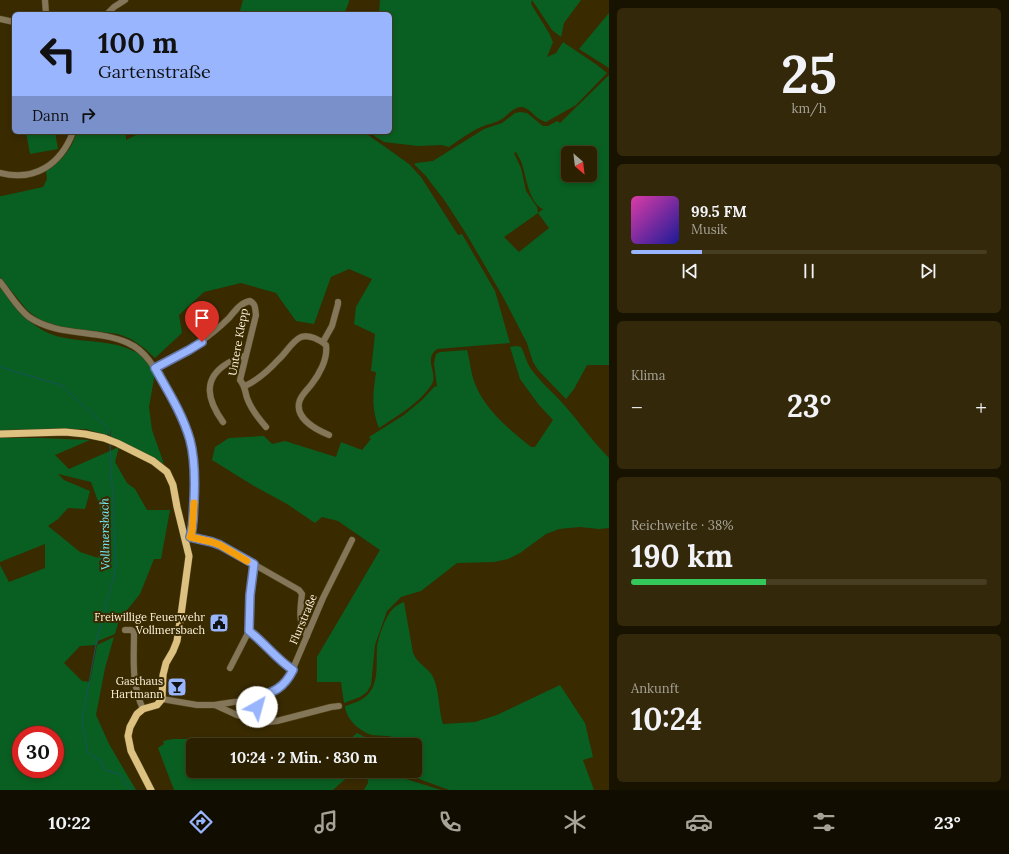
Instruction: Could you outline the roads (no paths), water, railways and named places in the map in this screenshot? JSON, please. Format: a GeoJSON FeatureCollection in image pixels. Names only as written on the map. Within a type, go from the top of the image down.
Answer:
{"type":"FeatureCollection","features":[{"type":"Feature","properties":{"kind":"main road"},"geometry":{"type":"LineString","coordinates":[[0,434],[65,432],[104,438],[153,461],[167,472],[173,484],[177,507],[187,538],[189,556],[184,601],[176,642],[166,663],[163,675],[162,699],[157,705],[144,709],[137,714],[128,736],[131,751],[151,790]]}},
{"type":"Feature","properties":{"kind":"street"},"geometry":{"type":"LineString","coordinates":[[45,0],[46,12]]}},
{"type":"Feature","properties":{"kind":"street"},"geometry":{"type":"LineString","coordinates":[[109,12],[125,0]]}},
{"type":"Feature","properties":{"kind":"street"},"geometry":{"type":"LineString","coordinates":[[0,19],[12,22]]}},
{"type":"Feature","properties":{"kind":"street"},"geometry":{"type":"LineString","coordinates":[[0,172],[18,175],[31,174],[43,169],[53,163],[61,155],[69,144],[72,134]]}},
{"type":"Feature","properties":{"kind":"street"},"geometry":{"type":"LineString","coordinates":[[0,282],[28,316],[40,323],[59,329],[106,336],[129,343],[142,352],[155,368],[184,424],[191,446],[195,483],[193,520],[187,538],[212,542],[220,545],[299,590],[302,594],[300,616],[303,629],[307,636]]}},
{"type":"Feature","properties":{"kind":"street","name":"Untere Klepp"},"geometry":{"type":"LineString","coordinates":[[155,368],[180,356],[202,342],[242,303],[250,301],[255,306],[256,315],[240,380],[245,386]]}},
{"type":"Feature","properties":{"kind":"street"},"geometry":{"type":"LineString","coordinates":[[323,342],[332,326],[338,302]]}},
{"type":"Feature","properties":{"kind":"street"},"geometry":{"type":"LineString","coordinates":[[266,427],[258,418],[251,406],[245,386],[262,376],[293,343],[301,337],[310,336],[326,345],[326,357],[316,377],[301,398],[299,406],[301,414],[307,423],[329,435]]}},
{"type":"Feature","properties":{"kind":"street"},"geometry":{"type":"LineString","coordinates":[[223,422],[216,412],[211,398],[210,386],[213,375],[218,369],[239,357],[245,356]]}},
{"type":"Feature","properties":{"kind":"street","name":"Flurstraße"},"geometry":{"type":"LineString","coordinates":[[215,705],[256,698],[272,693],[283,685],[289,678],[322,598],[352,540]]}},
{"type":"Feature","properties":{"kind":"street"},"geometry":{"type":"LineString","coordinates":[[230,668],[249,631],[250,595],[254,564]]}},
{"type":"Feature","properties":{"kind":"street"},"geometry":{"type":"LineString","coordinates":[[125,630],[131,630],[134,632],[135,684],[138,697],[144,709]]}},
{"type":"Feature","properties":{"kind":"street"},"geometry":{"type":"LineString","coordinates":[[249,631],[293,670]]}},
{"type":"Feature","properties":{"kind":"street"},"geometry":{"type":"LineString","coordinates":[[256,698],[257,720]]}},
{"type":"Feature","properties":{"kind":"street"},"geometry":{"type":"LineString","coordinates":[[162,699],[197,705],[215,705],[237,715],[268,722],[339,706]]}},
{"type":"Feature","properties":{"kind":"waterway","name":"Vollmersbach"},"geometry":{"type":"LineString","coordinates":[[0,367],[61,385],[109,429],[110,436]]}},
{"type":"Feature","properties":{"kind":"waterway","name":"Vollmersbach"},"geometry":{"type":"LineString","coordinates":[[110,443],[116,568],[97,639],[82,721],[88,753],[101,761],[105,770],[119,774],[131,790]]}},
{"type":"Feature","properties":{"kind":"place","name":"Freiwillige Feuerwehr Vollmersbach"},"geometry":{"type":"Point","coordinates":[219,623]}},
{"type":"Feature","properties":{"kind":"place","name":"Gasthaus Hartmann"},"geometry":{"type":"Point","coordinates":[177,687]}}]}
